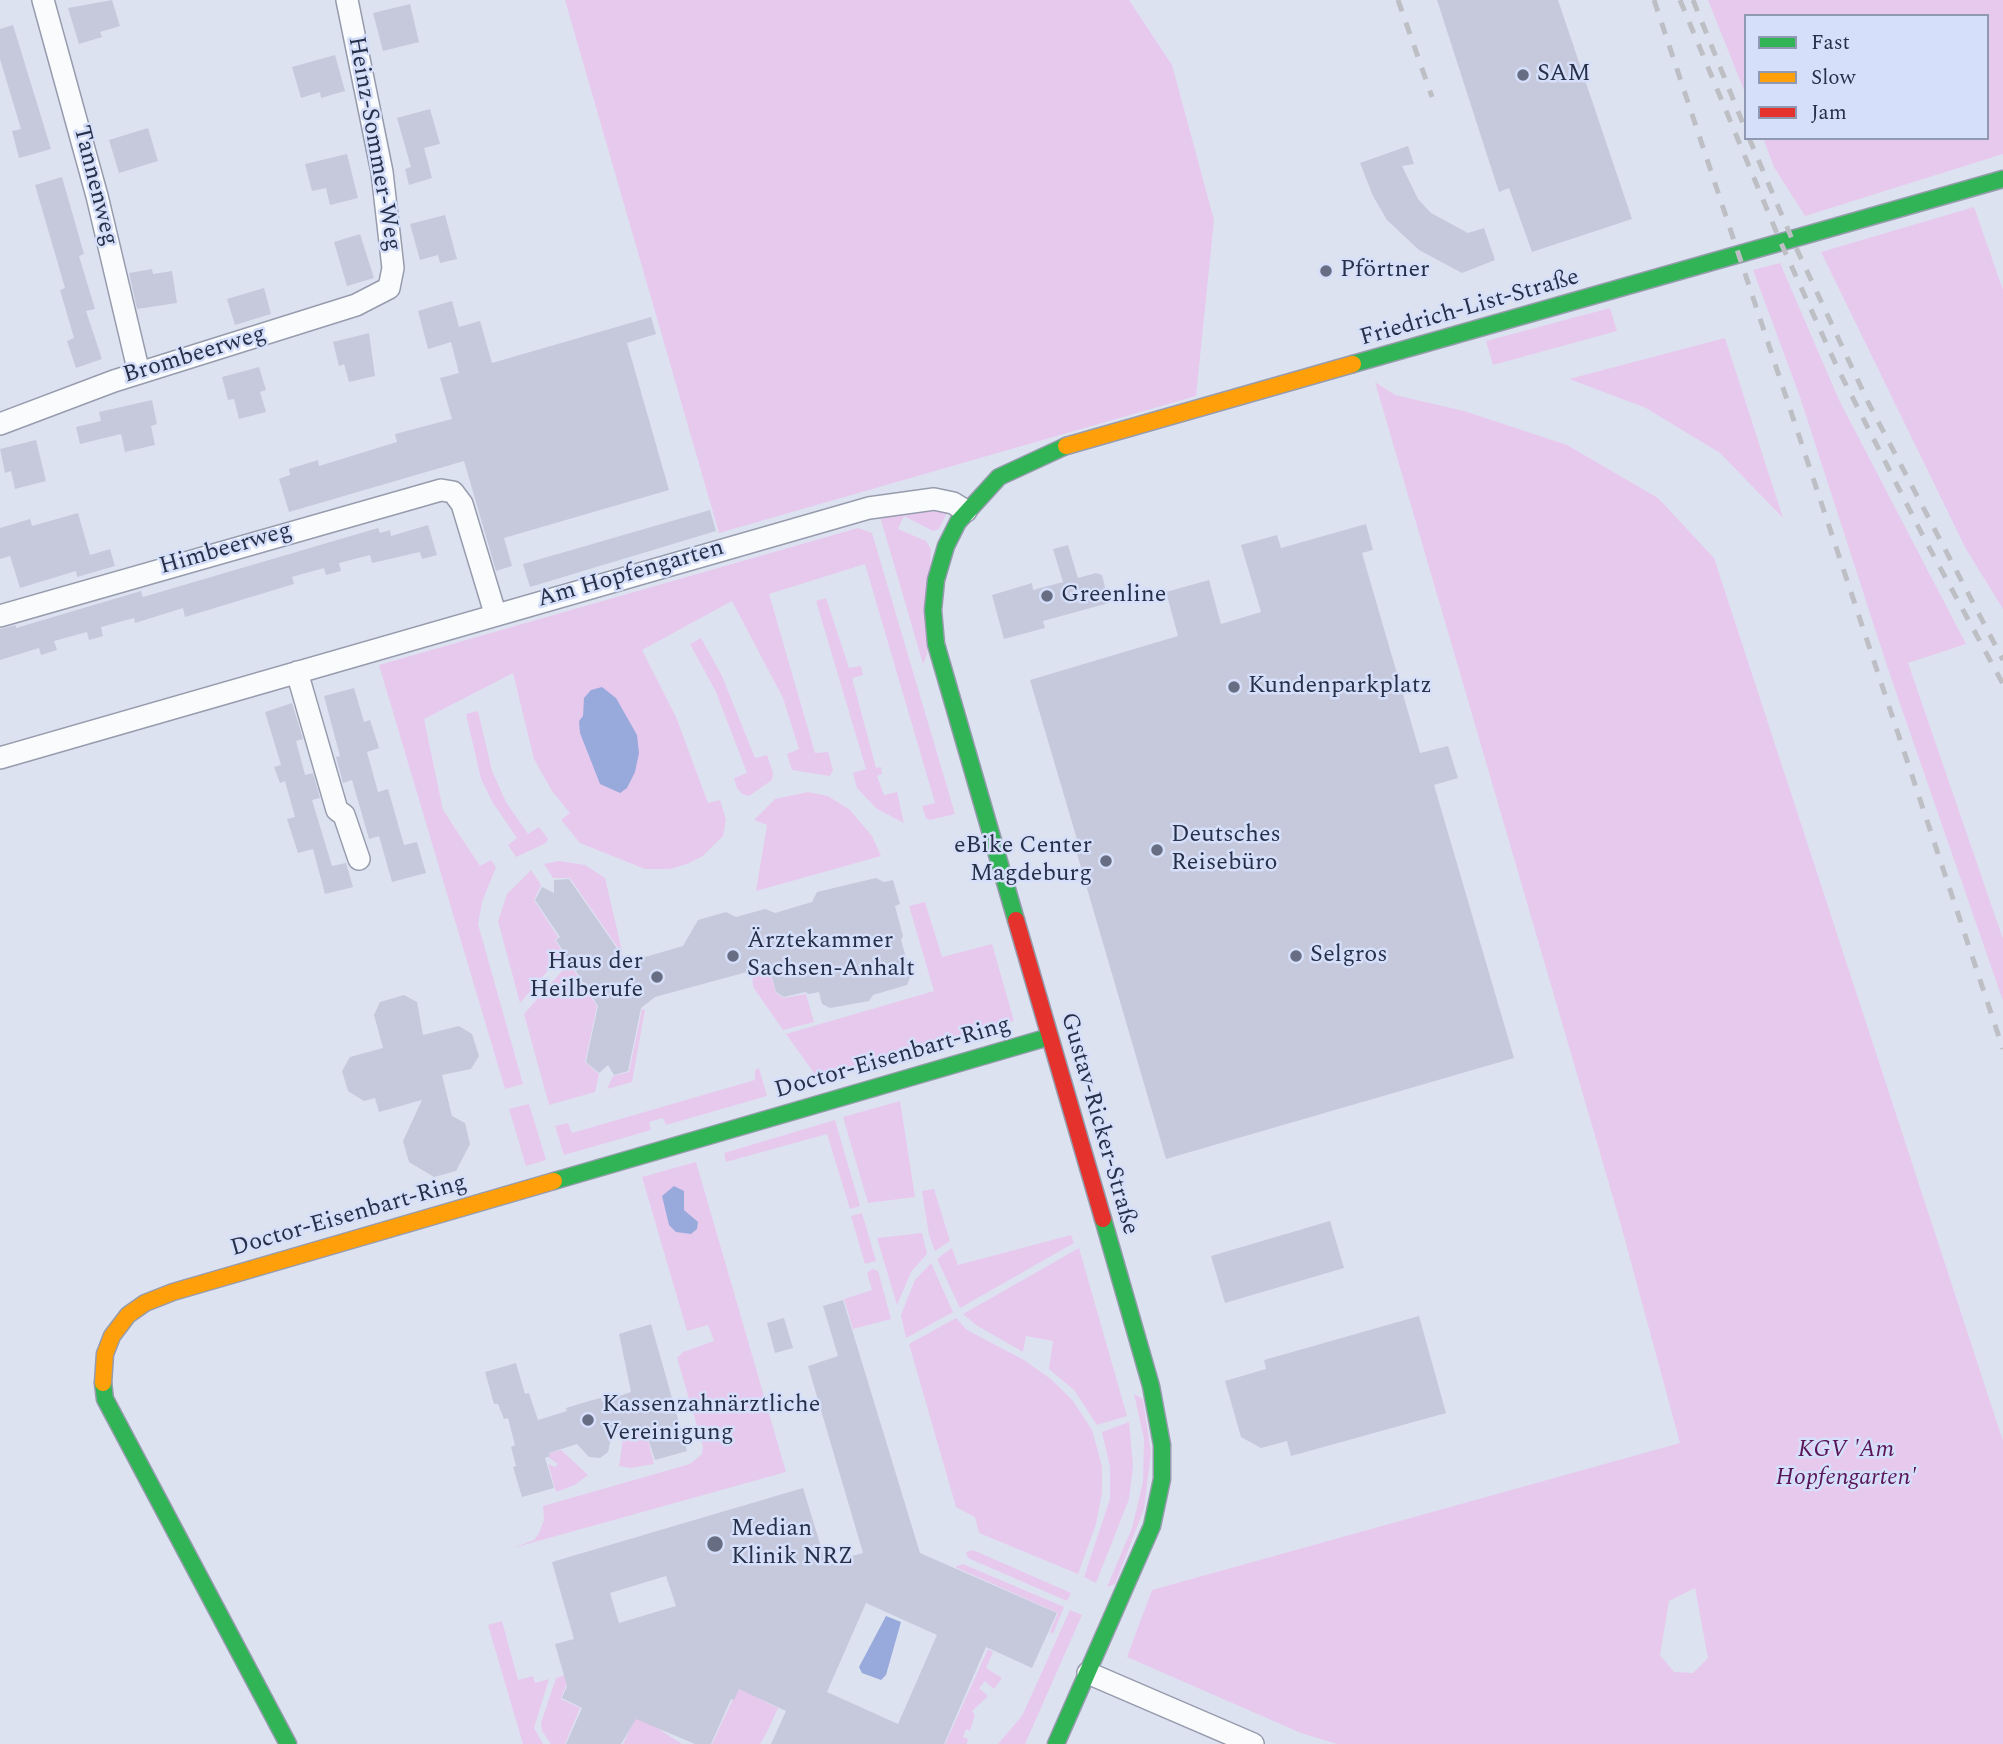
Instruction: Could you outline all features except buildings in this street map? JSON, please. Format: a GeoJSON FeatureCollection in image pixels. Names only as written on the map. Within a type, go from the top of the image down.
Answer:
{"type":"FeatureCollection","features":[{"type":"Feature","properties":{"kind":"street","name":"Tannenweg"},"geometry":{"type":"LineString","coordinates":[[43,0],[90,169],[139,373]]}},
{"type":"Feature","properties":{"kind":"street","name":"Heinz-Sommer-Weg"},"geometry":{"type":"LineString","coordinates":[[347,0],[382,172],[393,268],[389,288]]}},
{"type":"Feature","properties":{"kind":"street","name":"Friedrich-List-Straße"},"geometry":{"type":"LineString","coordinates":[[966,511],[999,477],[1051,450],[2003,179]]}},
{"type":"Feature","properties":{"kind":"street","name":"Brombeerweg"},"geometry":{"type":"LineString","coordinates":[[0,424],[139,373],[349,308],[379,296],[389,288]]}},
{"type":"Feature","properties":{"kind":"street","name":"Himbeerweg"},"geometry":{"type":"LineString","coordinates":[[0,616],[441,490],[453,492],[462,504],[495,613]]}},
{"type":"Feature","properties":{"kind":"street","name":"Am Hopfengarten"},"geometry":{"type":"LineString","coordinates":[[0,758],[495,613],[869,508],[933,499],[953,503],[966,511]]}},
{"type":"Feature","properties":{"kind":"street","name":"Gustav-Ricker-Straße"},"geometry":{"type":"LineString","coordinates":[[966,511],[949,539],[938,570],[933,601],[934,634],[1155,1400],[1162,1445],[1162,1479],[1152,1526],[1056,1744]]}},
{"type":"Feature","properties":{"kind":"street"},"geometry":{"type":"LineString","coordinates":[[297,672],[337,810],[344,815],[359,859]]}},
{"type":"Feature","properties":{"kind":"street","name":"Doctor-Eisenbart-Ring"},"geometry":{"type":"LineString","coordinates":[[288,1744],[108,1407],[104,1392],[103,1363],[108,1343],[123,1319],[145,1303],[173,1292],[1049,1037]]}},
{"type":"Feature","properties":{"kind":"street"},"geometry":{"type":"LineString","coordinates":[[1088,1673],[1253,1744]]}},
{"type":"Feature","properties":{"kind":"green space"},"geometry":{"type":"Polygon","coordinates":[[[565,0],[1129,0],[1172,65],[1214,220],[1196,396],[719,533],[565,0]]]}},
{"type":"Feature","properties":{"kind":"green space"},"geometry":{"type":"Polygon","coordinates":[[[1708,0],[2003,0],[2003,154],[1805,216],[1774,167],[1764,140],[1989,140],[1989,14],[1744,14],[1744,90],[1708,0]]]}},
{"type":"Feature","properties":{"kind":"green space"},"geometry":{"type":"Polygon","coordinates":[[[1974,207],[2003,290],[2003,609],[1966,549],[1821,252],[1974,207]]]}},
{"type":"Feature","properties":{"kind":"green space"},"geometry":{"type":"Polygon","coordinates":[[[1780,263],[1839,400],[1966,644],[1908,663],[2003,939],[2003,1001],[1888,669],[1800,397],[1753,270],[1780,263]]]}},
{"type":"Feature","properties":{"kind":"green space"},"geometry":{"type":"Polygon","coordinates":[[[1610,308],[1617,331],[1493,365],[1486,341],[1610,308]]]}},
{"type":"Feature","properties":{"kind":"green space"},"geometry":{"type":"Polygon","coordinates":[[[1725,338],[1783,518],[1720,453],[1646,408],[1569,379],[1725,338]]]}},
{"type":"Feature","properties":{"kind":"green space","name":"KGV 'Am Hopfengarten'"},"geometry":{"type":"Polygon","coordinates":[[[1375,382],[1395,395],[1464,411],[1567,445],[1658,498],[1714,558],[2003,1441],[2003,1744],[1337,1744],[1301,1733],[1127,1657],[1152,1590],[1680,1443],[1619,1218],[1375,382]],[[1695,1588],[1669,1601],[1660,1655],[1674,1672],[1693,1673],[1708,1658],[1695,1588]]]}},
{"type":"Feature","properties":{"kind":"green space"},"geometry":{"type":"Polygon","coordinates":[[[954,499],[939,529],[933,531],[904,516],[898,529],[926,541],[931,549],[927,655],[923,664],[879,513],[954,499]]]}},
{"type":"Feature","properties":{"kind":"green space"},"geometry":{"type":"Polygon","coordinates":[[[858,528],[872,533],[955,814],[930,820],[926,818],[922,806],[935,803],[865,564],[769,594],[815,753],[828,752],[833,770],[830,776],[792,770],[787,754],[799,749],[783,698],[732,601],[642,650],[676,717],[708,803],[720,800],[726,820],[723,836],[703,856],[687,864],[670,869],[645,869],[580,843],[561,820],[570,813],[552,791],[534,759],[513,673],[424,719],[443,810],[480,866],[491,860],[496,867],[482,902],[478,924],[523,1084],[505,1089],[379,665],[858,528]]]}},
{"type":"Feature","properties":{"kind":"green space"},"geometry":{"type":"Polygon","coordinates":[[[826,598],[849,668],[861,666],[863,675],[852,678],[876,768],[881,767],[882,774],[877,776],[884,795],[897,792],[904,823],[877,809],[857,788],[853,773],[866,769],[816,601],[826,598]]]}},
{"type":"Feature","properties":{"kind":"green space"},"geometry":{"type":"Polygon","coordinates":[[[701,638],[722,676],[755,758],[767,755],[773,773],[772,780],[749,796],[742,794],[737,788],[734,778],[747,773],[716,692],[690,644],[701,638]]]}},
{"type":"Feature","properties":{"kind":"green space"},"geometry":{"type":"Polygon","coordinates":[[[478,711],[492,771],[506,802],[528,834],[539,827],[548,839],[546,843],[516,857],[508,845],[517,838],[493,803],[481,779],[466,714],[478,711]]]}},
{"type":"Feature","properties":{"kind":"green space"},"geometry":{"type":"Polygon","coordinates":[[[808,792],[828,796],[850,810],[872,836],[881,856],[756,891],[767,825],[754,820],[775,799],[808,792]]]}},
{"type":"Feature","properties":{"kind":"green space"},"geometry":{"type":"Polygon","coordinates":[[[559,861],[585,865],[605,878],[623,955],[570,878],[553,878],[544,864],[559,861]]]}},
{"type":"Feature","properties":{"kind":"green space"},"geometry":{"type":"Polygon","coordinates":[[[531,870],[541,885],[534,900],[558,937],[555,940],[563,953],[520,1003],[498,921],[507,894],[531,870]]]}},
{"type":"Feature","properties":{"kind":"green space"},"geometry":{"type":"Polygon","coordinates":[[[925,902],[942,957],[992,944],[1014,1021],[819,1080],[786,1034],[934,991],[909,906],[925,902]]]}},
{"type":"Feature","properties":{"kind":"green space"},"geometry":{"type":"Polygon","coordinates":[[[569,963],[597,1006],[585,1062],[599,1074],[595,1092],[549,1105],[524,1014],[569,963]]]}},
{"type":"Feature","properties":{"kind":"green space"},"geometry":{"type":"Polygon","coordinates":[[[768,965],[776,993],[784,998],[806,994],[814,1022],[783,1030],[753,987],[752,973],[768,965]]]}},
{"type":"Feature","properties":{"kind":"green space"},"geometry":{"type":"Polygon","coordinates":[[[642,1009],[645,1010],[632,1082],[607,1089],[613,1076],[629,1072],[642,1009]]]}},
{"type":"Feature","properties":{"kind":"green space"},"geometry":{"type":"Polygon","coordinates":[[[759,1068],[767,1096],[666,1125],[663,1118],[649,1122],[651,1130],[564,1155],[555,1126],[568,1123],[572,1133],[755,1080],[755,1070],[759,1068]]]}},
{"type":"Feature","properties":{"kind":"green space"},"geometry":{"type":"Polygon","coordinates":[[[900,1101],[915,1197],[868,1203],[843,1117],[900,1101]]]}},
{"type":"Feature","properties":{"kind":"green space"},"geometry":{"type":"Polygon","coordinates":[[[529,1104],[546,1160],[526,1166],[509,1109],[529,1104]]]}},
{"type":"Feature","properties":{"kind":"green space"},"geometry":{"type":"Polygon","coordinates":[[[835,1120],[860,1206],[850,1209],[827,1134],[726,1162],[724,1153],[835,1120]]]}},
{"type":"Feature","properties":{"kind":"green space"},"geometry":{"type":"Polygon","coordinates":[[[696,1162],[786,1472],[513,1548],[534,1540],[539,1533],[544,1520],[543,1506],[690,1464],[702,1454],[703,1446],[677,1358],[683,1352],[714,1341],[708,1325],[687,1331],[642,1177],[696,1162]]]}},
{"type":"Feature","properties":{"kind":"green space"},"geometry":{"type":"Polygon","coordinates":[[[934,1189],[950,1241],[935,1251],[929,1235],[922,1191],[934,1189]]]}},
{"type":"Feature","properties":{"kind":"green space"},"geometry":{"type":"Polygon","coordinates":[[[862,1213],[876,1261],[865,1264],[851,1216],[862,1213]]]}},
{"type":"Feature","properties":{"kind":"green space"},"geometry":{"type":"Polygon","coordinates":[[[922,1233],[927,1254],[911,1272],[897,1305],[877,1238],[922,1233]]]}},
{"type":"Feature","properties":{"kind":"green space"},"geometry":{"type":"Polygon","coordinates":[[[1071,1235],[1074,1243],[960,1308],[937,1259],[952,1248],[958,1265],[1071,1235]]]}},
{"type":"Feature","properties":{"kind":"green space"},"geometry":{"type":"Polygon","coordinates":[[[1079,1248],[1127,1416],[1097,1425],[1074,1390],[1049,1369],[1053,1341],[1026,1336],[1023,1352],[976,1325],[963,1314],[1079,1248]]]}},
{"type":"Feature","properties":{"kind":"green space"},"geometry":{"type":"Polygon","coordinates":[[[931,1263],[953,1312],[906,1338],[901,1315],[915,1280],[931,1263]]]}},
{"type":"Feature","properties":{"kind":"green space"},"geometry":{"type":"Polygon","coordinates":[[[872,1269],[878,1271],[891,1319],[853,1329],[844,1299],[872,1290],[867,1273],[872,1269]]]}},
{"type":"Feature","properties":{"kind":"green space"},"geometry":{"type":"Polygon","coordinates":[[[956,1318],[967,1330],[1024,1360],[1052,1380],[1073,1401],[1092,1430],[1102,1466],[1102,1493],[1096,1524],[1078,1574],[979,1533],[975,1517],[956,1507],[909,1344],[956,1318]]]}},
{"type":"Feature","properties":{"kind":"green space"},"geometry":{"type":"Polygon","coordinates":[[[1134,1394],[1143,1399],[1151,1453],[1144,1509],[1115,1584],[1107,1587],[1132,1528],[1143,1482],[1144,1439],[1134,1394]]]}},
{"type":"Feature","properties":{"kind":"green space"},"geometry":{"type":"Polygon","coordinates":[[[1129,1422],[1133,1466],[1129,1499],[1096,1583],[1084,1577],[1110,1499],[1110,1467],[1102,1432],[1129,1422]]]}},
{"type":"Feature","properties":{"kind":"green space"},"geometry":{"type":"Polygon","coordinates":[[[639,1427],[644,1431],[639,1440],[648,1440],[654,1464],[631,1468],[619,1466],[624,1432],[639,1427]]]}},
{"type":"Feature","properties":{"kind":"green space"},"geometry":{"type":"Polygon","coordinates":[[[561,1450],[588,1475],[575,1485],[556,1492],[548,1464],[555,1467],[558,1464],[548,1457],[550,1453],[561,1450]]]}},
{"type":"Feature","properties":{"kind":"green space"},"geometry":{"type":"Polygon","coordinates":[[[973,1550],[1071,1593],[1067,1601],[968,1558],[966,1552],[973,1550]]]}},
{"type":"Feature","properties":{"kind":"green space"},"geometry":{"type":"Polygon","coordinates":[[[963,1564],[1064,1607],[1053,1634],[1050,1632],[1058,1613],[955,1567],[963,1564]]]}},
{"type":"Feature","properties":{"kind":"green space"},"geometry":{"type":"Polygon","coordinates":[[[1070,1610],[1082,1615],[1025,1744],[998,1744],[1022,1716],[1070,1610]]]}},
{"type":"Feature","properties":{"kind":"green space"},"geometry":{"type":"Polygon","coordinates":[[[502,1621],[518,1680],[533,1676],[535,1683],[549,1679],[534,1728],[543,1744],[523,1744],[488,1625],[502,1621]]]}},
{"type":"Feature","properties":{"kind":"green space"},"geometry":{"type":"Polygon","coordinates":[[[761,1639],[784,1650],[762,1700],[778,1708],[767,1732],[760,1744],[712,1744],[761,1639]]]}},
{"type":"Feature","properties":{"kind":"green space"},"geometry":{"type":"Polygon","coordinates":[[[988,1649],[993,1652],[986,1668],[1002,1678],[994,1689],[985,1681],[979,1688],[988,1696],[972,1711],[975,1715],[970,1731],[966,1729],[963,1737],[968,1739],[967,1744],[945,1744],[988,1649]]]}},
{"type":"Feature","properties":{"kind":"green space"},"geometry":{"type":"Polygon","coordinates":[[[659,1669],[682,1680],[660,1730],[682,1744],[623,1744],[659,1669]]]}},
{"type":"Feature","properties":{"kind":"green space"},"geometry":{"type":"Polygon","coordinates":[[[565,1675],[569,1677],[561,1699],[580,1708],[565,1744],[551,1744],[542,1731],[541,1723],[556,1678],[565,1675]]]}},
{"type":"Feature","properties":{"kind":"water"},"geometry":{"type":"Polygon","coordinates":[[[602,687],[616,698],[637,735],[639,753],[635,772],[627,788],[620,793],[600,784],[580,733],[579,721],[583,716],[584,698],[591,690],[602,687]]]}},
{"type":"Feature","properties":{"kind":"water"},"geometry":{"type":"Polygon","coordinates":[[[674,1186],[684,1191],[684,1210],[698,1222],[697,1229],[691,1234],[676,1232],[669,1225],[662,1196],[674,1186]]]}},
{"type":"Feature","properties":{"kind":"water"},"geometry":{"type":"Polygon","coordinates":[[[886,1616],[901,1622],[886,1675],[881,1680],[862,1673],[859,1667],[886,1616]]]}},
{"type":"Feature","properties":{"kind":"railway"},"geometry":{"type":"LineString","coordinates":[[1398,0],[1432,97]]}},
{"type":"Feature","properties":{"kind":"railway"},"geometry":{"type":"LineString","coordinates":[[1654,0],[2003,1049]]}},
{"type":"Feature","properties":{"kind":"railway"},"geometry":{"type":"LineString","coordinates":[[1680,0],[1781,243],[1837,367],[1923,536],[2003,684]]}},
{"type":"Feature","properties":{"kind":"railway"},"geometry":{"type":"LineString","coordinates":[[1693,0],[1744,126]]}},
{"type":"Feature","properties":{"kind":"railway"},"geometry":{"type":"LineString","coordinates":[[1750,140],[1792,239],[1869,404],[2003,660]]}},
{"type":"Feature","properties":{"kind":"traffic: fast"},"geometry":{"type":"LineString","coordinates":[[1353,364],[2003,179]]}},
{"type":"Feature","properties":{"kind":"traffic: fast"},"geometry":{"type":"LineString","coordinates":[[1016,920],[936,644],[933,610],[936,580],[946,546],[958,522],[999,477],[1066,446]]}},
{"type":"Feature","properties":{"kind":"traffic: fast"},"geometry":{"type":"LineString","coordinates":[[554,1181],[1049,1037]]}},
{"type":"Feature","properties":{"kind":"traffic: fast"},"geometry":{"type":"LineString","coordinates":[[1056,1744],[1152,1526],[1162,1479],[1162,1445],[1151,1386],[1103,1219]]}},
{"type":"Feature","properties":{"kind":"traffic: fast"},"geometry":{"type":"LineString","coordinates":[[103,1383],[105,1399],[288,1744]]}},
{"type":"Feature","properties":{"kind":"traffic: slow"},"geometry":{"type":"LineString","coordinates":[[1066,446],[1353,364]]}},
{"type":"Feature","properties":{"kind":"traffic: slow"},"geometry":{"type":"LineString","coordinates":[[103,1383],[105,1354],[112,1336],[128,1315],[145,1303],[173,1292],[554,1181]]}},
{"type":"Feature","properties":{"kind":"traffic: jam"},"geometry":{"type":"LineString","coordinates":[[1016,920],[1103,1219]]}},
{"type":"Feature","properties":{"kind":"place","name":"SAM"},"geometry":{"type":"Point","coordinates":[1523,75]}},
{"type":"Feature","properties":{"kind":"place","name":"Pförtner"},"geometry":{"type":"Point","coordinates":[1326,271]}},
{"type":"Feature","properties":{"kind":"place","name":"Greenline"},"geometry":{"type":"Point","coordinates":[1047,596]}},
{"type":"Feature","properties":{"kind":"place","name":"Kundenparkplatz"},"geometry":{"type":"Point","coordinates":[1234,687]}},
{"type":"Feature","properties":{"kind":"place","name":"Deutsches Reisebüro"},"geometry":{"type":"Point","coordinates":[1157,850]}},
{"type":"Feature","properties":{"kind":"place","name":"eBike Center Magdeburg"},"geometry":{"type":"Point","coordinates":[1106,861]}},
{"type":"Feature","properties":{"kind":"place","name":"Ärztekammer Sachsen-Anhalt"},"geometry":{"type":"Point","coordinates":[733,956]}},
{"type":"Feature","properties":{"kind":"place","name":"Selgros"},"geometry":{"type":"Point","coordinates":[1296,956]}},
{"type":"Feature","properties":{"kind":"place","name":"Haus der Heilberufe"},"geometry":{"type":"Point","coordinates":[657,977]}},
{"type":"Feature","properties":{"kind":"place","name":"Kassenzahnärztliche Vereinigung"},"geometry":{"type":"Point","coordinates":[588,1420]}},
{"type":"Feature","properties":{"kind":"place","name":"Median Klinik NRZ"},"geometry":{"type":"Point","coordinates":[715,1544]}}]}
